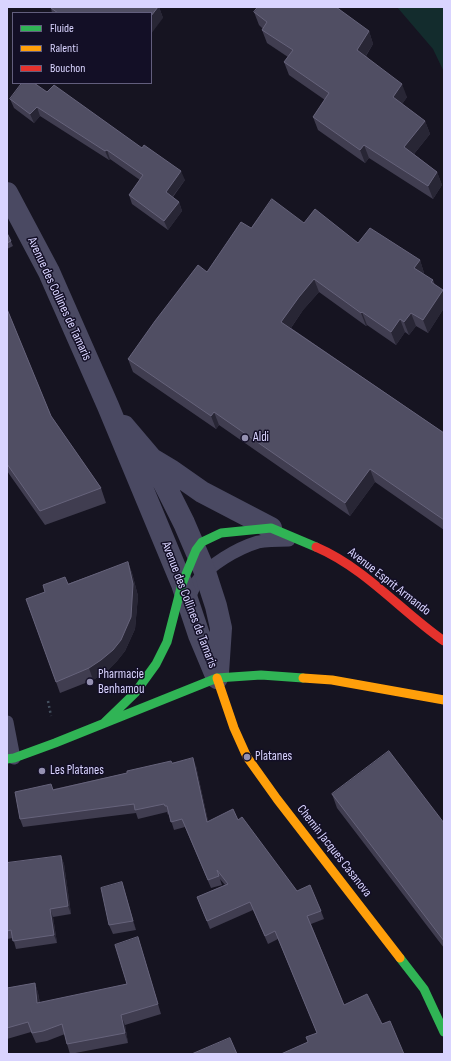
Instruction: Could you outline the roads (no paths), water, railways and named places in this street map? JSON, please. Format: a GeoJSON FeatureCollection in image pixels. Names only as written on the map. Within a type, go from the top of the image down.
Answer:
{"type":"FeatureCollection","features":[{"type":"Feature","properties":{"kind":"street","name":"Avenue des Collines de Tamaris"},"geometry":{"type":"LineString","coordinates":[[7,193],[49,272],[108,406],[185,592],[199,635],[218,678]]}},
{"type":"Feature","properties":{"kind":"street","name":"Avenue des Collines de Tamaris"},"geometry":{"type":"LineString","coordinates":[[108,406],[152,460],[196,550],[205,572],[216,606],[220,628],[218,678]]}},
{"type":"Feature","properties":{"kind":"street","name":"Avenue des Collines de Tamaris"},"geometry":{"type":"LineString","coordinates":[[152,460],[172,471],[202,492],[271,528]]}},
{"type":"Feature","properties":{"kind":"street","name":"Avenue Esprit Armando"},"geometry":{"type":"LineString","coordinates":[[104,723],[135,693],[156,664],[167,642],[185,592],[196,550],[202,542],[221,533],[271,528],[333,554],[382,590],[444,641]]}},
{"type":"Feature","properties":{"kind":"street"},"geometry":{"type":"LineString","coordinates":[[11,759],[218,678],[260,675],[332,680],[444,700]]}},
{"type":"Feature","properties":{"kind":"street","name":"Chemin Jacques Casanova"},"geometry":{"type":"LineString","coordinates":[[218,678],[234,728],[248,757],[277,799],[424,989],[444,1032]]}},
{"type":"Feature","properties":{"kind":"lane"},"geometry":{"type":"LineString","coordinates":[[185,592],[195,584],[205,572],[236,551],[258,542],[278,540],[303,541]]}},
{"type":"Feature","properties":{"kind":"lane"},"geometry":{"type":"LineString","coordinates":[[7,722],[11,759]]}},
{"type":"Feature","properties":{"kind":"place","name":"Aldi"},"geometry":{"type":"Point","coordinates":[245,438]}},
{"type":"Feature","properties":{"kind":"place","name":"Pharmacie Benhamou"},"geometry":{"type":"Point","coordinates":[90,682]}},
{"type":"Feature","properties":{"kind":"place","name":"Platanes"},"geometry":{"type":"Point","coordinates":[247,757]}},
{"type":"Feature","properties":{"kind":"place","name":"Les Platanes"},"geometry":{"type":"Point","coordinates":[42,771]}}]}
